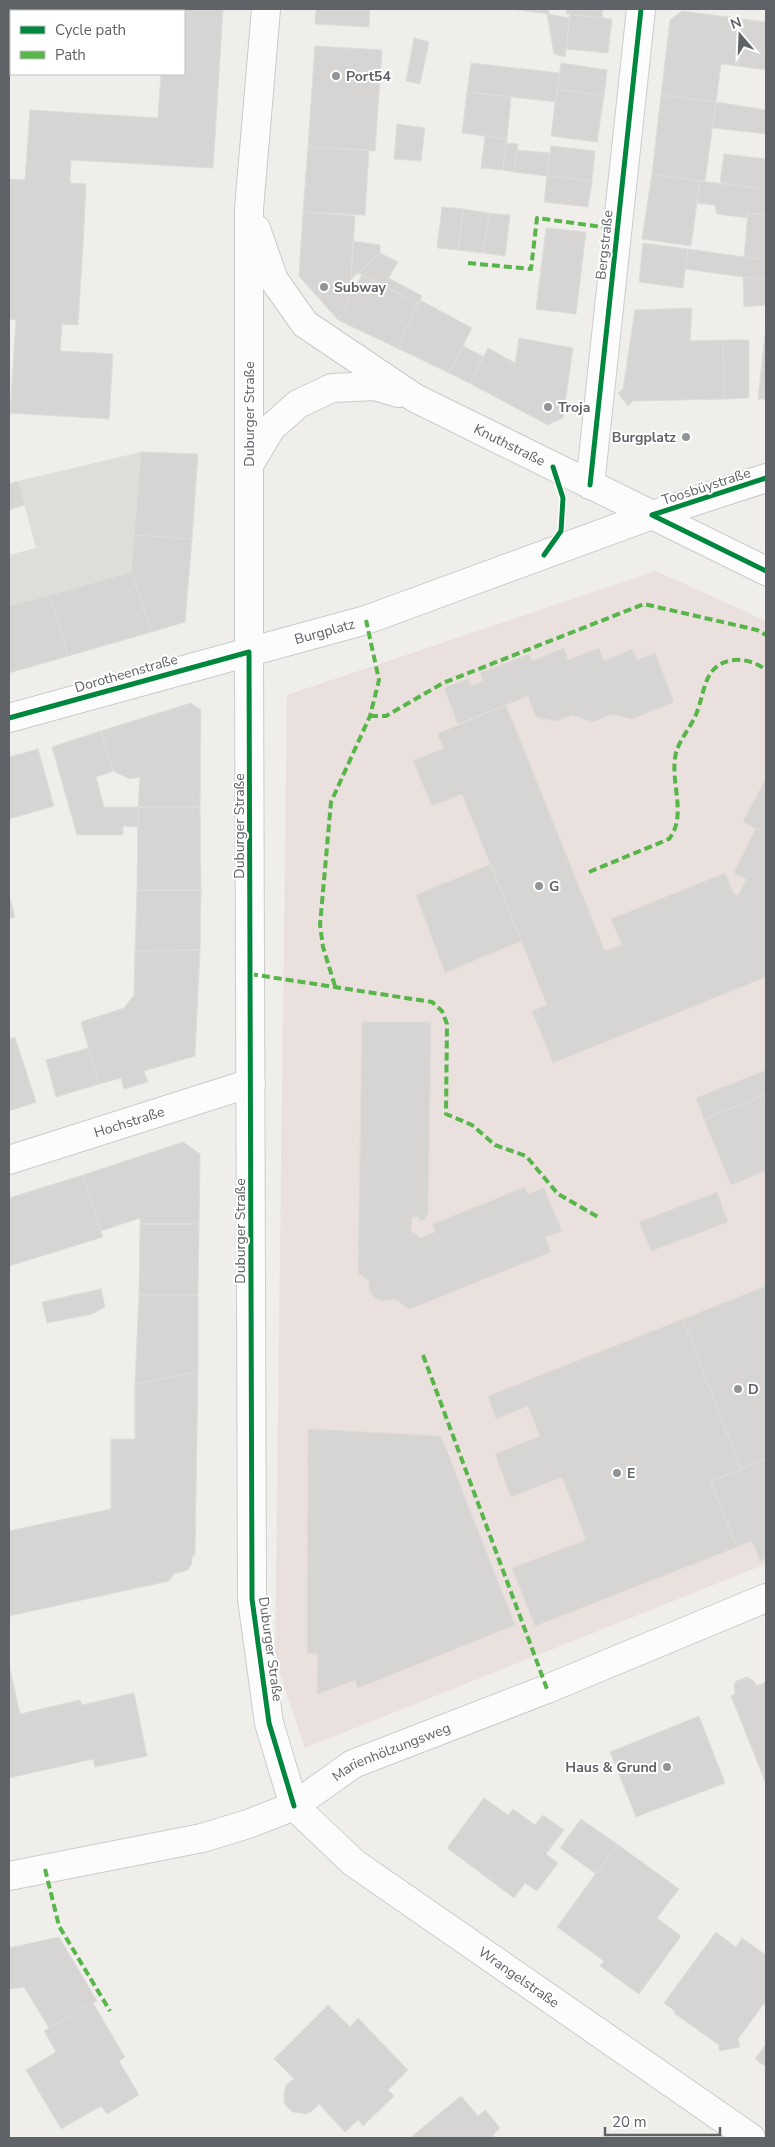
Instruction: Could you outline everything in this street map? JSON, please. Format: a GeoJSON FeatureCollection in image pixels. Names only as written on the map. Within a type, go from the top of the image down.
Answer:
{"type":"FeatureCollection","features":[{"type":"Feature","properties":{"kind":"street","name":"Duburger Straße"},"geometry":{"type":"LineString","coordinates":[[266,9],[249,208],[252,1599],[270,1723],[294,1806]]}},
{"type":"Feature","properties":{"kind":"street","name":"Bergstraße"},"geometry":{"type":"LineString","coordinates":[[590,484],[641,9]]}},
{"type":"Feature","properties":{"kind":"street","name":"Knuthstraße"},"geometry":{"type":"LineString","coordinates":[[249,208],[274,280],[305,324],[415,398],[766,571]]}},
{"type":"Feature","properties":{"kind":"street","name":"Knuthstraße"},"geometry":{"type":"LineString","coordinates":[[249,465],[271,428],[298,404],[332,388],[375,386],[415,398]]}},
{"type":"Feature","properties":{"kind":"street","name":"Toosbüystraße"},"geometry":{"type":"LineString","coordinates":[[652,515],[766,478]]}},
{"type":"Feature","properties":{"kind":"street","name":"Burgplatz"},"geometry":{"type":"LineString","coordinates":[[250,652],[366,620],[652,515]]}},
{"type":"Feature","properties":{"kind":"street","name":"Dorotheenstraße"},"geometry":{"type":"LineString","coordinates":[[9,718],[250,652]]}},
{"type":"Feature","properties":{"kind":"street","name":"Hochstraße"},"geometry":{"type":"LineString","coordinates":[[9,1160],[251,1083]]}},
{"type":"Feature","properties":{"kind":"street","name":"Marienhölzungsweg"},"geometry":{"type":"LineString","coordinates":[[9,1876],[202,1838],[248,1824],[294,1806],[353,1764],[534,1694],[766,1598]]}},
{"type":"Feature","properties":{"kind":"street","name":"Wrangelstraße"},"geometry":{"type":"LineString","coordinates":[[294,1806],[354,1863],[751,2138]]}},
{"type":"Feature","properties":{"kind":"shaded area"},"geometry":{"type":"Polygon","coordinates":[[[141,452],[131,572],[9,606],[9,555],[36,548],[18,481],[141,452]]]}},
{"type":"Feature","properties":{"kind":"shaded area"},"geometry":{"type":"Polygon","coordinates":[[[656,571],[766,621],[766,1564],[305,1748],[275,1659],[287,695],[656,571]]]}},
{"type":"Feature","properties":{"kind":"building"},"geometry":{"type":"Polygon","coordinates":[[[223,9],[213,168],[71,160],[70,183],[86,184],[83,246],[78,325],[62,324],[60,351],[113,354],[109,419],[10,413],[16,320],[9,319],[9,179],[25,180],[30,110],[158,118],[161,75],[185,75],[185,10],[165,10],[223,9]]]}},
{"type":"Feature","properties":{"kind":"building"},"geometry":{"type":"Polygon","coordinates":[[[316,9],[370,9],[369,27],[315,24],[316,9]]]}},
{"type":"Feature","properties":{"kind":"building"},"geometry":{"type":"Polygon","coordinates":[[[509,9],[549,9],[549,14],[509,9]]]}},
{"type":"Feature","properties":{"kind":"building"},"geometry":{"type":"Polygon","coordinates":[[[567,9],[603,9],[602,18],[566,14],[567,9]]]}},
{"type":"Feature","properties":{"kind":"building"},"geometry":{"type":"Polygon","coordinates":[[[682,11],[743,19],[738,66],[721,64],[716,102],[661,95],[670,20],[682,11]]]}},
{"type":"Feature","properties":{"kind":"building"},"geometry":{"type":"Polygon","coordinates":[[[547,14],[570,18],[565,57],[554,54],[547,14]]]}},
{"type":"Feature","properties":{"kind":"building"},"geometry":{"type":"Polygon","coordinates":[[[570,14],[612,19],[608,53],[566,49],[570,14]]]}},
{"type":"Feature","properties":{"kind":"building"},"geometry":{"type":"Polygon","coordinates":[[[743,19],[766,22],[766,70],[738,66],[743,19]]]}},
{"type":"Feature","properties":{"kind":"building"},"geometry":{"type":"Polygon","coordinates":[[[414,38],[429,42],[420,84],[406,81],[414,38]]]}},
{"type":"Feature","properties":{"kind":"building"},"geometry":{"type":"Polygon","coordinates":[[[315,46],[382,50],[375,151],[308,147],[315,46]]]}},
{"type":"Feature","properties":{"kind":"building"},"geometry":{"type":"Polygon","coordinates":[[[471,63],[560,73],[556,102],[467,92],[471,63]]]}},
{"type":"Feature","properties":{"kind":"building"},"geometry":{"type":"Polygon","coordinates":[[[561,63],[607,70],[604,96],[557,89],[561,63]]]}},
{"type":"Feature","properties":{"kind":"building"},"geometry":{"type":"Polygon","coordinates":[[[557,89],[604,96],[597,142],[551,136],[557,89]]]}},
{"type":"Feature","properties":{"kind":"building"},"geometry":{"type":"Polygon","coordinates":[[[467,92],[511,97],[507,139],[462,133],[467,92]]]}},
{"type":"Feature","properties":{"kind":"building"},"geometry":{"type":"Polygon","coordinates":[[[661,95],[716,102],[705,181],[652,174],[661,95]]]}},
{"type":"Feature","properties":{"kind":"building"},"geometry":{"type":"Polygon","coordinates":[[[716,102],[766,110],[766,134],[713,128],[716,102]]]}},
{"type":"Feature","properties":{"kind":"building"},"geometry":{"type":"Polygon","coordinates":[[[397,124],[425,128],[421,161],[394,159],[397,124]]]}},
{"type":"Feature","properties":{"kind":"building"},"geometry":{"type":"Polygon","coordinates":[[[485,136],[507,139],[503,170],[481,168],[485,136]]]}},
{"type":"Feature","properties":{"kind":"building"},"geometry":{"type":"Polygon","coordinates":[[[506,143],[518,144],[514,172],[503,170],[506,143]]]}},
{"type":"Feature","properties":{"kind":"building"},"geometry":{"type":"Polygon","coordinates":[[[551,146],[595,151],[592,181],[547,176],[551,146]]]}},
{"type":"Feature","properties":{"kind":"building"},"geometry":{"type":"Polygon","coordinates":[[[308,147],[369,150],[365,215],[303,212],[308,147]]]}},
{"type":"Feature","properties":{"kind":"building"},"geometry":{"type":"Polygon","coordinates":[[[517,150],[550,153],[547,176],[514,172],[517,150]]]}},
{"type":"Feature","properties":{"kind":"building"},"geometry":{"type":"Polygon","coordinates":[[[724,154],[766,159],[766,189],[720,183],[724,154]]]}},
{"type":"Feature","properties":{"kind":"building"},"geometry":{"type":"Polygon","coordinates":[[[652,174],[700,181],[691,246],[642,239],[652,174]]]}},
{"type":"Feature","properties":{"kind":"building"},"geometry":{"type":"Polygon","coordinates":[[[547,176],[592,181],[588,207],[544,202],[547,176]]]}},
{"type":"Feature","properties":{"kind":"building"},"geometry":{"type":"Polygon","coordinates":[[[700,181],[766,189],[766,215],[748,213],[748,218],[717,214],[715,205],[696,203],[700,181]]]}},
{"type":"Feature","properties":{"kind":"building"},"geometry":{"type":"Polygon","coordinates":[[[442,207],[463,209],[458,250],[437,248],[442,207]]]}},
{"type":"Feature","properties":{"kind":"building"},"geometry":{"type":"Polygon","coordinates":[[[463,209],[489,213],[483,253],[458,250],[463,209]]]}},
{"type":"Feature","properties":{"kind":"building"},"geometry":{"type":"Polygon","coordinates":[[[303,212],[355,216],[351,279],[357,284],[338,320],[299,276],[303,212]]]}},
{"type":"Feature","properties":{"kind":"building"},"geometry":{"type":"Polygon","coordinates":[[[489,213],[510,215],[505,256],[483,253],[489,213]]]}},
{"type":"Feature","properties":{"kind":"building"},"geometry":{"type":"Polygon","coordinates":[[[748,213],[766,215],[766,260],[744,257],[748,213]]]}},
{"type":"Feature","properties":{"kind":"building"},"geometry":{"type":"Polygon","coordinates":[[[546,228],[586,232],[576,314],[536,309],[546,228]]]}},
{"type":"Feature","properties":{"kind":"building"},"geometry":{"type":"Polygon","coordinates":[[[353,241],[380,245],[380,253],[351,279],[353,241]]]}},
{"type":"Feature","properties":{"kind":"building"},"geometry":{"type":"Polygon","coordinates":[[[643,243],[688,249],[683,288],[639,282],[643,243]]]}},
{"type":"Feature","properties":{"kind":"building"},"geometry":{"type":"Polygon","coordinates":[[[688,249],[766,260],[766,280],[685,269],[688,249]]]}},
{"type":"Feature","properties":{"kind":"building"},"geometry":{"type":"Polygon","coordinates":[[[380,253],[398,262],[384,286],[358,273],[380,253]]]}},
{"type":"Feature","properties":{"kind":"building"},"geometry":{"type":"Polygon","coordinates":[[[362,275],[418,304],[397,348],[338,320],[362,275]]]}},
{"type":"Feature","properties":{"kind":"building"},"geometry":{"type":"Polygon","coordinates":[[[743,277],[766,280],[766,305],[744,307],[743,277]]]}},
{"type":"Feature","properties":{"kind":"building"},"geometry":{"type":"Polygon","coordinates":[[[389,278],[422,296],[418,304],[384,286],[389,278]]]}},
{"type":"Feature","properties":{"kind":"building"},"geometry":{"type":"Polygon","coordinates":[[[420,300],[472,328],[449,373],[397,348],[420,300]]]}},
{"type":"Feature","properties":{"kind":"building"},"geometry":{"type":"Polygon","coordinates":[[[692,308],[690,341],[723,340],[724,399],[633,401],[628,406],[618,393],[623,389],[635,310],[692,308]]]}},
{"type":"Feature","properties":{"kind":"building"},"geometry":{"type":"Polygon","coordinates":[[[765,334],[766,399],[758,399],[765,334]]]}},
{"type":"Feature","properties":{"kind":"building"},"geometry":{"type":"Polygon","coordinates":[[[519,338],[573,348],[563,418],[548,425],[469,383],[488,348],[515,363],[519,338]]]}},
{"type":"Feature","properties":{"kind":"building"},"geometry":{"type":"Polygon","coordinates":[[[723,340],[749,340],[749,398],[724,399],[723,340]]]}},
{"type":"Feature","properties":{"kind":"building"},"geometry":{"type":"Polygon","coordinates":[[[463,346],[484,357],[469,383],[449,373],[463,346]]]}},
{"type":"Feature","properties":{"kind":"building"},"geometry":{"type":"Polygon","coordinates":[[[141,452],[198,454],[192,539],[134,535],[141,452]]]}},
{"type":"Feature","properties":{"kind":"building"},"geometry":{"type":"Polygon","coordinates":[[[18,481],[25,505],[9,510],[9,484],[18,481]]]}},
{"type":"Feature","properties":{"kind":"building"},"geometry":{"type":"Polygon","coordinates":[[[134,535],[192,539],[185,622],[151,632],[131,572],[134,535]]]}},
{"type":"Feature","properties":{"kind":"building"},"geometry":{"type":"Polygon","coordinates":[[[131,572],[151,632],[68,656],[50,595],[131,572]]]}},
{"type":"Feature","properties":{"kind":"building"},"geometry":{"type":"Polygon","coordinates":[[[50,595],[68,656],[9,673],[9,606],[50,595]]]}},
{"type":"Feature","properties":{"kind":"building"},"geometry":{"type":"Polygon","coordinates":[[[564,648],[568,660],[599,648],[604,661],[632,649],[637,660],[655,653],[674,702],[632,719],[611,714],[593,722],[572,715],[557,721],[536,717],[528,696],[458,724],[444,688],[468,679],[471,686],[483,681],[480,673],[529,654],[532,661],[564,648]]]}},
{"type":"Feature","properties":{"kind":"building"},"geometry":{"type":"Polygon","coordinates":[[[191,703],[201,710],[200,807],[138,807],[140,777],[130,779],[113,771],[101,731],[191,703]]]}},
{"type":"Feature","properties":{"kind":"building","name":"G"},"geometry":{"type":"Polygon","coordinates":[[[506,705],[605,951],[622,945],[611,919],[725,873],[734,895],[739,894],[746,879],[734,873],[756,828],[766,834],[766,977],[553,1063],[532,1011],[547,1005],[462,794],[432,806],[413,761],[444,748],[437,734],[506,705]]]}},
{"type":"Feature","properties":{"kind":"building"},"geometry":{"type":"Polygon","coordinates":[[[101,731],[113,771],[96,777],[104,807],[138,807],[138,827],[123,826],[123,835],[77,835],[52,747],[101,731]]]}},
{"type":"Feature","properties":{"kind":"building"},"geometry":{"type":"Polygon","coordinates":[[[38,749],[54,806],[9,819],[9,757],[38,749]]]}},
{"type":"Feature","properties":{"kind":"building"},"geometry":{"type":"Polygon","coordinates":[[[766,778],[766,834],[743,822],[766,778]]]}},
{"type":"Feature","properties":{"kind":"building"},"geometry":{"type":"Polygon","coordinates":[[[138,807],[200,807],[201,890],[137,890],[138,807]]]}},
{"type":"Feature","properties":{"kind":"building"},"geometry":{"type":"Polygon","coordinates":[[[491,864],[521,941],[445,973],[416,895],[491,864]]]}},
{"type":"Feature","properties":{"kind":"building"},"geometry":{"type":"Polygon","coordinates":[[[137,890],[201,890],[200,950],[135,951],[137,890]]]}},
{"type":"Feature","properties":{"kind":"building"},"geometry":{"type":"Polygon","coordinates":[[[9,895],[15,917],[9,919],[9,895]]]}},
{"type":"Feature","properties":{"kind":"building"},"geometry":{"type":"Polygon","coordinates":[[[200,950],[195,1056],[144,1071],[148,1082],[124,1089],[121,1078],[99,1084],[81,1022],[124,1008],[134,995],[135,951],[200,950]]]}},
{"type":"Feature","properties":{"kind":"building"},"geometry":{"type":"Polygon","coordinates":[[[362,1022],[431,1022],[428,1213],[424,1220],[420,1220],[418,1216],[412,1218],[411,1231],[421,1238],[435,1232],[433,1224],[525,1187],[528,1194],[544,1188],[562,1231],[545,1237],[551,1252],[410,1309],[394,1299],[381,1301],[374,1297],[370,1292],[369,1281],[358,1273],[362,1022]]]}},
{"type":"Feature","properties":{"kind":"building"},"geometry":{"type":"Polygon","coordinates":[[[15,1037],[36,1102],[9,1111],[9,1039],[15,1037]]]}},
{"type":"Feature","properties":{"kind":"building"},"geometry":{"type":"Polygon","coordinates":[[[89,1048],[99,1084],[56,1097],[46,1060],[89,1048]]]}},
{"type":"Feature","properties":{"kind":"building"},"geometry":{"type":"Polygon","coordinates":[[[766,1070],[766,1094],[704,1119],[696,1098],[766,1070]]]}},
{"type":"Feature","properties":{"kind":"building"},"geometry":{"type":"Polygon","coordinates":[[[766,1094],[766,1171],[731,1185],[704,1119],[766,1094]]]}},
{"type":"Feature","properties":{"kind":"building"},"geometry":{"type":"Polygon","coordinates":[[[183,1142],[200,1154],[199,1224],[140,1224],[140,1218],[101,1231],[83,1175],[183,1142]]]}},
{"type":"Feature","properties":{"kind":"building"},"geometry":{"type":"Polygon","coordinates":[[[83,1175],[103,1237],[9,1266],[9,1198],[83,1175]]]}},
{"type":"Feature","properties":{"kind":"building"},"geometry":{"type":"Polygon","coordinates":[[[717,1192],[728,1222],[651,1251],[639,1222],[717,1192]]]}},
{"type":"Feature","properties":{"kind":"building"},"geometry":{"type":"Polygon","coordinates":[[[140,1224],[199,1224],[198,1295],[139,1295],[140,1224]]]}},
{"type":"Feature","properties":{"kind":"building","name":"D"},"geometry":{"type":"Polygon","coordinates":[[[766,1286],[766,1459],[741,1469],[683,1319],[766,1286]]]}},
{"type":"Feature","properties":{"kind":"building"},"geometry":{"type":"Polygon","coordinates":[[[101,1289],[105,1307],[92,1314],[47,1323],[42,1302],[101,1289]]]}},
{"type":"Feature","properties":{"kind":"building"},"geometry":{"type":"Polygon","coordinates":[[[139,1295],[198,1295],[198,1372],[135,1384],[139,1295]]]}},
{"type":"Feature","properties":{"kind":"building","name":"E"},"geometry":{"type":"Polygon","coordinates":[[[683,1319],[741,1469],[711,1482],[737,1547],[535,1626],[512,1568],[586,1540],[562,1477],[511,1497],[495,1454],[540,1436],[528,1406],[496,1419],[488,1396],[683,1319]]]}},
{"type":"Feature","properties":{"kind":"building"},"geometry":{"type":"Polygon","coordinates":[[[198,1372],[195,1554],[192,1557],[192,1563],[188,1570],[174,1574],[169,1581],[9,1616],[9,1531],[111,1509],[111,1439],[135,1439],[135,1384],[198,1372]]]}},
{"type":"Feature","properties":{"kind":"building"},"geometry":{"type":"Polygon","coordinates":[[[308,1429],[441,1436],[515,1625],[358,1688],[355,1680],[317,1694],[318,1654],[307,1653],[308,1429]]]}},
{"type":"Feature","properties":{"kind":"building"},"geometry":{"type":"Polygon","coordinates":[[[766,1459],[766,1558],[760,1561],[752,1541],[737,1547],[711,1482],[766,1459]]]}},
{"type":"Feature","properties":{"kind":"building"},"geometry":{"type":"Polygon","coordinates":[[[9,1665],[20,1714],[80,1700],[82,1705],[134,1693],[147,1756],[95,1767],[93,1759],[9,1778],[9,1665]]]}},
{"type":"Feature","properties":{"kind":"building"},"geometry":{"type":"Polygon","coordinates":[[[747,1677],[754,1681],[756,1686],[766,1682],[766,1784],[731,1696],[735,1694],[734,1685],[736,1681],[747,1677]]]}},
{"type":"Feature","properties":{"kind":"building"},"geometry":{"type":"Polygon","coordinates":[[[699,1716],[725,1783],[636,1817],[610,1752],[699,1716]]]}},
{"type":"Feature","properties":{"kind":"building"},"geometry":{"type":"Polygon","coordinates":[[[484,1798],[508,1815],[513,1809],[535,1825],[543,1815],[564,1830],[546,1854],[558,1863],[537,1891],[525,1883],[514,1898],[447,1848],[484,1798]]]}},
{"type":"Feature","properties":{"kind":"building"},"geometry":{"type":"Polygon","coordinates":[[[581,1819],[617,1844],[596,1874],[560,1848],[581,1819]]]}},
{"type":"Feature","properties":{"kind":"building"},"geometry":{"type":"Polygon","coordinates":[[[617,1844],[679,1889],[657,1918],[681,1936],[639,1994],[600,1966],[604,1961],[557,1927],[617,1844]]]}},
{"type":"Feature","properties":{"kind":"building"},"geometry":{"type":"Polygon","coordinates":[[[716,1932],[736,1947],[742,1938],[766,1955],[766,2001],[738,2039],[740,2047],[719,2051],[719,2045],[674,2013],[675,2011],[664,2003],[716,1932]]]}},
{"type":"Feature","properties":{"kind":"building"},"geometry":{"type":"Polygon","coordinates":[[[59,1937],[97,2001],[49,2028],[24,1987],[9,1989],[9,1948],[59,1937]]]}},
{"type":"Feature","properties":{"kind":"building"},"geometry":{"type":"Polygon","coordinates":[[[93,2003],[125,2057],[119,2061],[139,2095],[107,2114],[101,2106],[61,2129],[26,2070],[56,2052],[44,2031],[93,2003]]]}},
{"type":"Feature","properties":{"kind":"building"},"geometry":{"type":"Polygon","coordinates":[[[328,2005],[350,2027],[358,2018],[408,2070],[388,2090],[394,2096],[363,2126],[358,2120],[345,2132],[319,2104],[306,2114],[293,2112],[287,2107],[284,2102],[286,2085],[294,2079],[274,2059],[328,2005]]]}},
{"type":"Feature","properties":{"kind":"building"},"geometry":{"type":"Polygon","coordinates":[[[766,2044],[766,2067],[755,2059],[766,2044]]]}},
{"type":"Feature","properties":{"kind":"building"},"geometry":{"type":"Polygon","coordinates":[[[461,2096],[478,2116],[485,2110],[500,2128],[493,2135],[496,2138],[410,2138],[461,2096]]]}},
{"type":"Feature","properties":{"kind":"marked path"},"geometry":{"type":"LineString","coordinates":[[468,263],[531,269],[537,218],[617,229]]}},
{"type":"Feature","properties":{"kind":"marked path"},"geometry":{"type":"LineString","coordinates":[[370,716],[386,716],[443,683],[644,604],[757,630],[766,635]]}},
{"type":"Feature","properties":{"kind":"marked path"},"geometry":{"type":"LineString","coordinates":[[335,986],[323,947],[320,925],[331,802],[370,716],[379,680],[366,620]]}},
{"type":"Feature","properties":{"kind":"marked path"},"geometry":{"type":"LineString","coordinates":[[589,872],[669,839],[674,830],[678,809],[674,764],[676,753],[680,742],[695,717],[711,672],[724,662],[734,660],[751,662],[766,670]]}},
{"type":"Feature","properties":{"kind":"marked path"},"geometry":{"type":"LineString","coordinates":[[250,974],[432,1002],[442,1011],[447,1024],[446,1114],[472,1125],[495,1145],[526,1156],[558,1194],[598,1217]]}},
{"type":"Feature","properties":{"kind":"marked path"},"geometry":{"type":"LineString","coordinates":[[423,1355],[547,1689]]}},
{"type":"Feature","properties":{"kind":"marked path"},"geometry":{"type":"LineString","coordinates":[[45,1869],[59,1926],[110,2011]]}},
{"type":"Feature","properties":{"kind":"cycle path"},"geometry":{"type":"LineString","coordinates":[[590,485],[641,9]]}},
{"type":"Feature","properties":{"kind":"cycle path"},"geometry":{"type":"LineString","coordinates":[[544,555],[561,531],[563,498],[553,467]]}},
{"type":"Feature","properties":{"kind":"cycle path"},"geometry":{"type":"LineString","coordinates":[[652,515],[766,478]]}},
{"type":"Feature","properties":{"kind":"cycle path"},"geometry":{"type":"LineString","coordinates":[[652,515],[766,571]]}},
{"type":"Feature","properties":{"kind":"cycle path"},"geometry":{"type":"LineString","coordinates":[[9,718],[249,652],[252,1599],[269,1723],[294,1806]]}},
{"type":"Feature","properties":{"kind":"place","name":"Port54"},"geometry":{"type":"Point","coordinates":[336,76]}},
{"type":"Feature","properties":{"kind":"place","name":"Subway"},"geometry":{"type":"Point","coordinates":[324,287]}},
{"type":"Feature","properties":{"kind":"place","name":"Troja"},"geometry":{"type":"Point","coordinates":[548,407]}},
{"type":"Feature","properties":{"kind":"place","name":"Burgplatz"},"geometry":{"type":"Point","coordinates":[686,437]}},
{"type":"Feature","properties":{"kind":"place","name":"G"},"geometry":{"type":"Point","coordinates":[539,886]}},
{"type":"Feature","properties":{"kind":"place","name":"D"},"geometry":{"type":"Point","coordinates":[738,1389]}},
{"type":"Feature","properties":{"kind":"place","name":"E"},"geometry":{"type":"Point","coordinates":[617,1473]}},
{"type":"Feature","properties":{"kind":"place","name":"Haus & Grund"},"geometry":{"type":"Point","coordinates":[667,1767]}}]}
